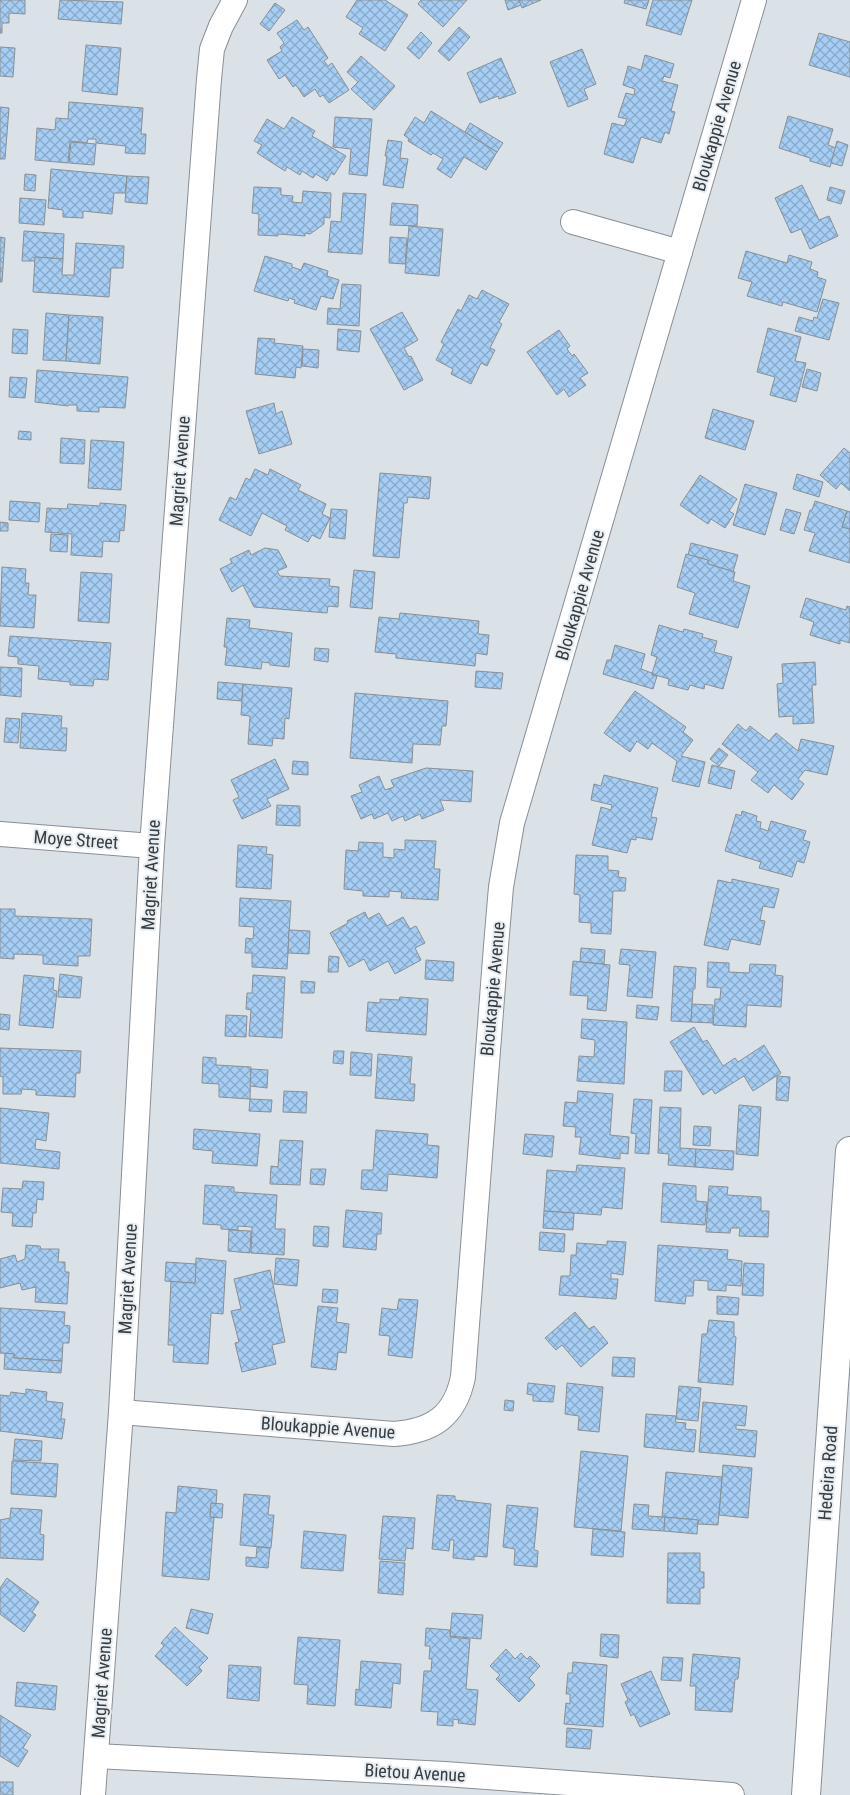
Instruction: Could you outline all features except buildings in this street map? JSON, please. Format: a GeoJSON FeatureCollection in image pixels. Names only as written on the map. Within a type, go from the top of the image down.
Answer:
{"type":"FeatureCollection","features":[{"type":"Feature","properties":{"kind":"street","name":"Magriet Avenue"},"geometry":{"type":"LineString","coordinates":[[93,1795],[121,1412],[152,846],[209,79],[212,50],[221,26],[235,0]]}},
{"type":"Feature","properties":{"kind":"street","name":"Bloukappie Avenue"},"geometry":{"type":"LineString","coordinates":[[121,1412],[394,1434],[410,1433],[428,1427],[442,1418],[454,1406],[460,1393],[463,1377],[501,887],[512,823],[754,0]]}},
{"type":"Feature","properties":{"kind":"street"},"geometry":{"type":"LineString","coordinates":[[573,222],[680,252]]}},
{"type":"Feature","properties":{"kind":"street","name":"Moye Street"},"geometry":{"type":"LineString","coordinates":[[0,834],[152,846]]}},
{"type":"Feature","properties":{"kind":"street","name":"Hedeira Road"},"geometry":{"type":"LineString","coordinates":[[806,1795],[850,1151]]}},
{"type":"Feature","properties":{"kind":"street","name":"Bietou Avenue"},"geometry":{"type":"LineString","coordinates":[[96,1756],[445,1774],[732,1795]]}}]}
